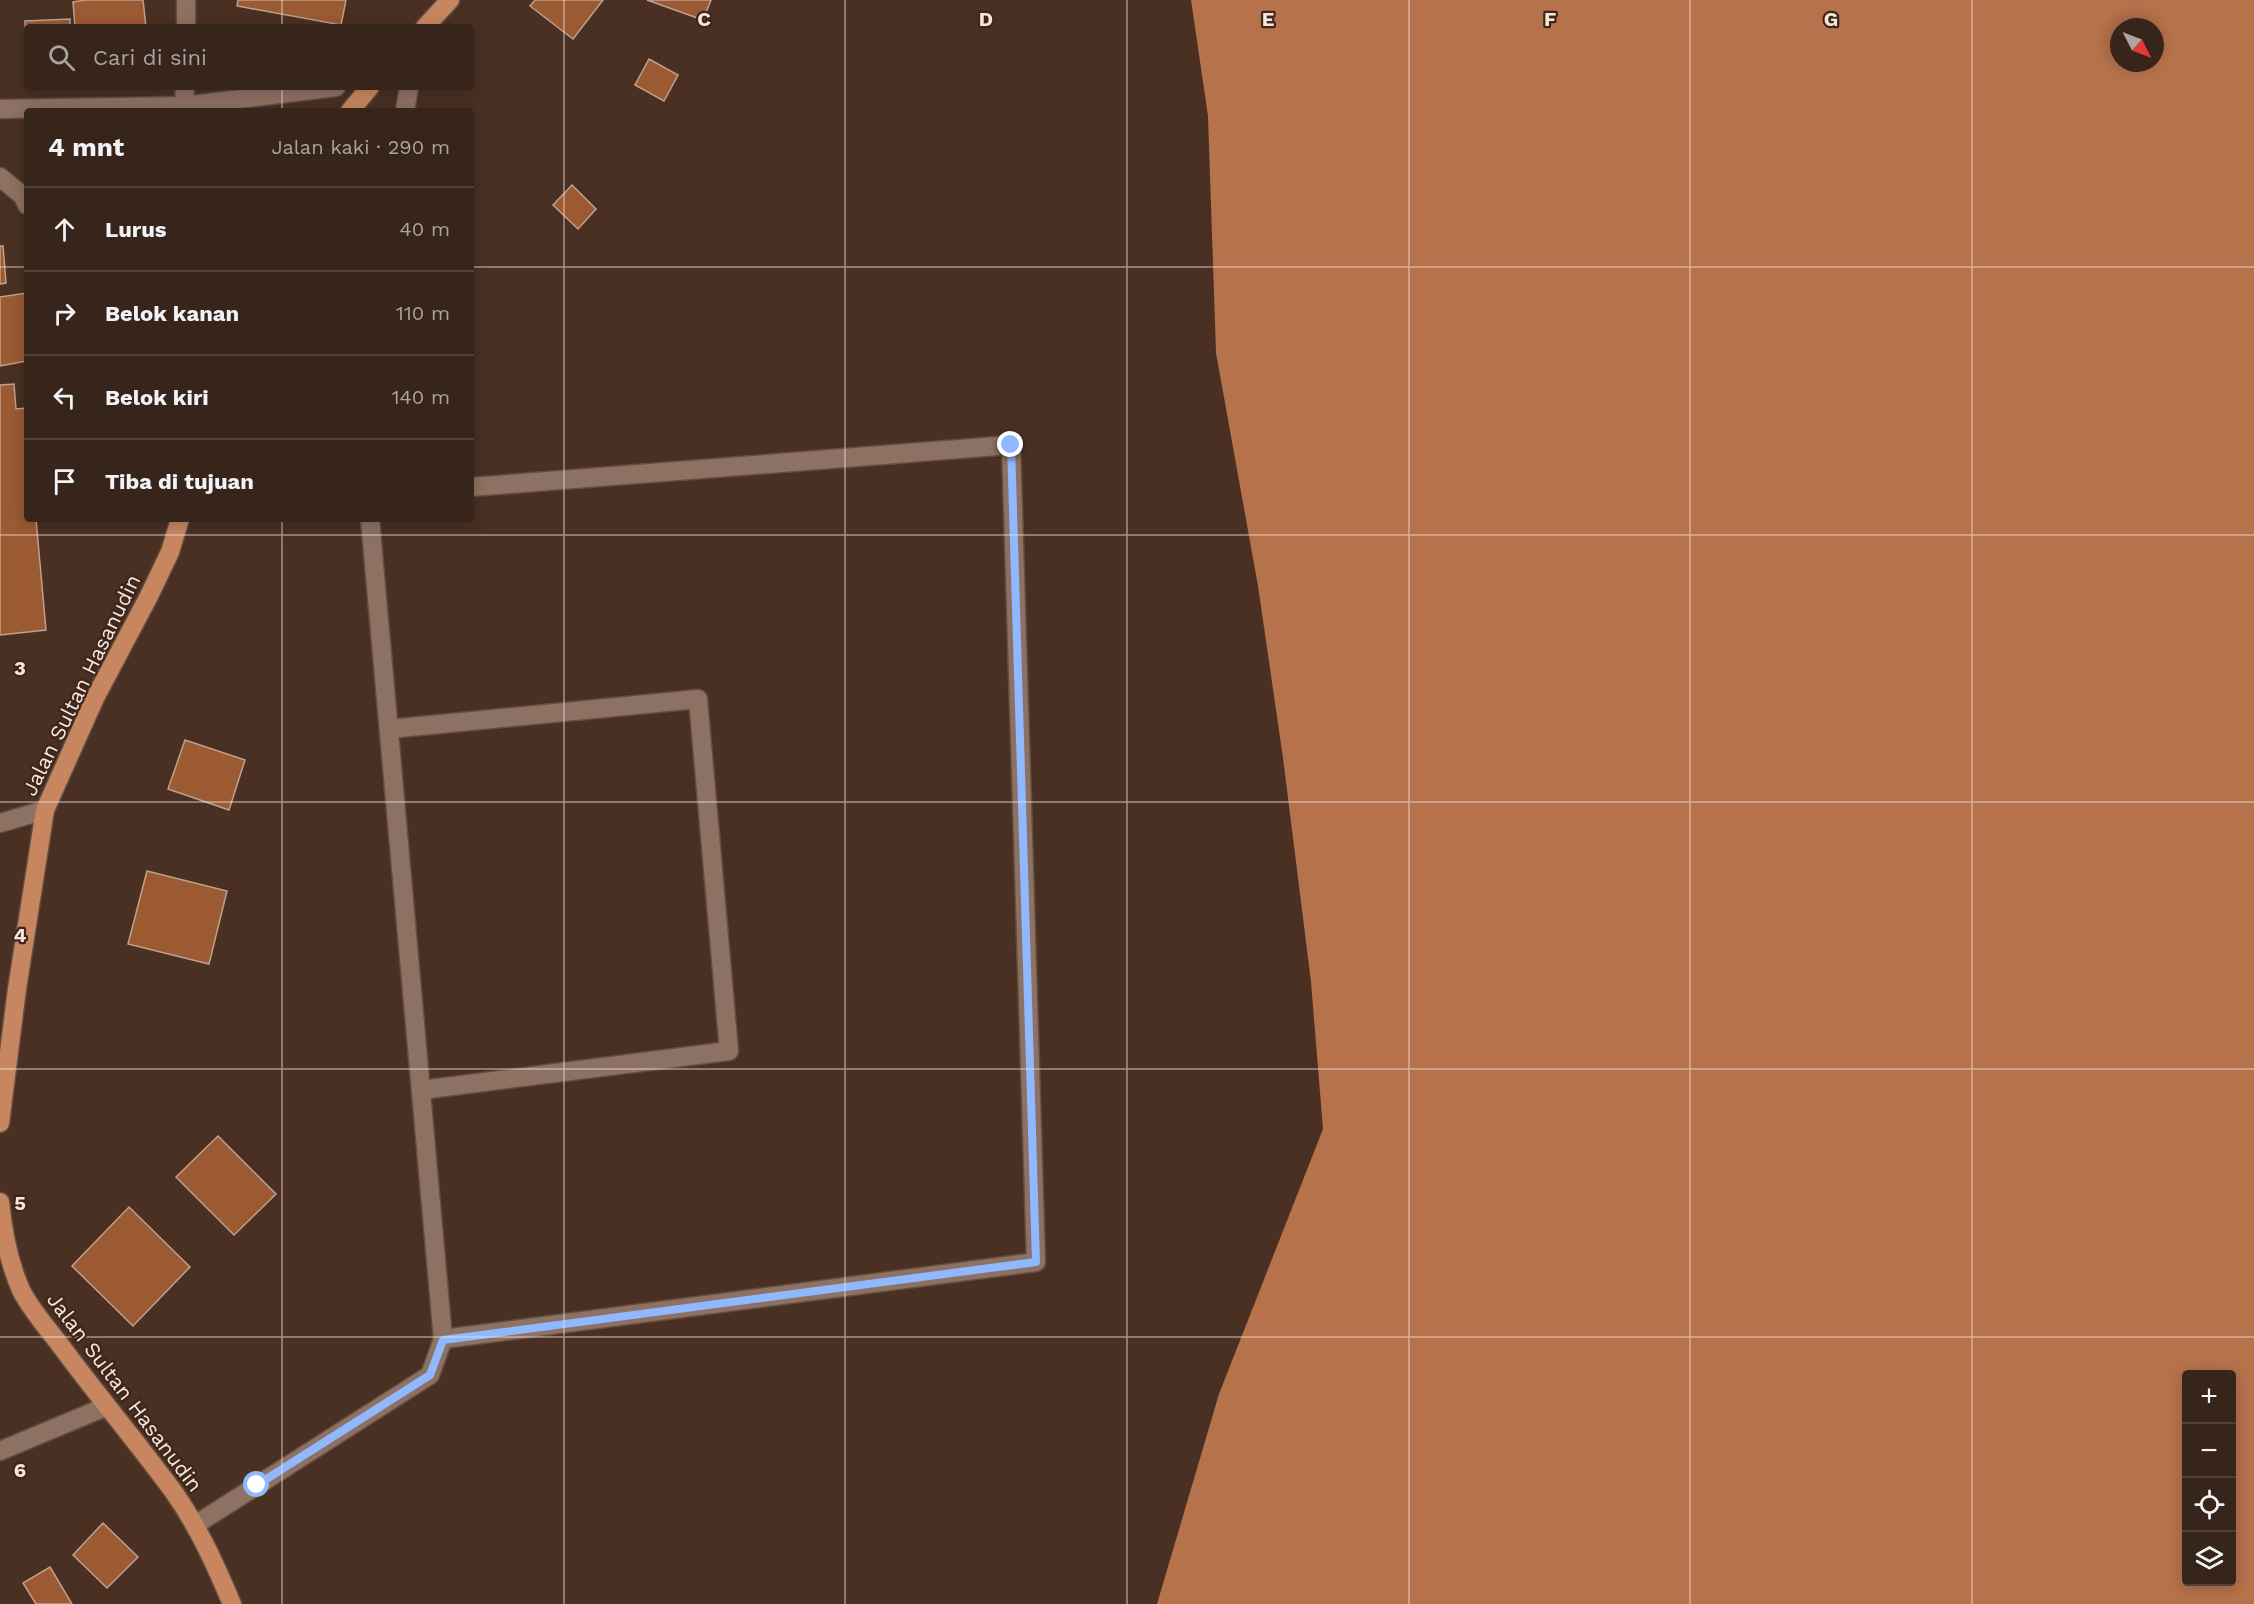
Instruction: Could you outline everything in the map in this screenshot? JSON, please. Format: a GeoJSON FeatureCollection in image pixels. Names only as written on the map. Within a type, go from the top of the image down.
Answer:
{"type":"FeatureCollection","features":[{"type":"Feature","properties":{"kind":"highway"},"geometry":{"type":"LineString","coordinates":[[428,24],[450,0]]}},
{"type":"Feature","properties":{"kind":"highway"},"geometry":{"type":"LineString","coordinates":[[352,108],[368,90]]}},
{"type":"Feature","properties":{"kind":"highway","name":"Jalan Sultan Hasanudin"},"geometry":{"type":"LineString","coordinates":[[0,1123],[17,989],[45,810],[95,698],[170,552],[179,522]]}},
{"type":"Feature","properties":{"kind":"highway","name":"Jalan Sultan Hasanudin"},"geometry":{"type":"LineString","coordinates":[[0,1202],[11,1263],[22,1292],[105,1407],[173,1492],[213,1558],[232,1604]]}},
{"type":"Feature","properties":{"kind":"street"},"geometry":{"type":"LineString","coordinates":[[186,0],[186,24]]}},
{"type":"Feature","properties":{"kind":"street"},"geometry":{"type":"LineString","coordinates":[[185,90],[191,107]]}},
{"type":"Feature","properties":{"kind":"street"},"geometry":{"type":"LineString","coordinates":[[96,108],[191,107],[314,90]]}},
{"type":"Feature","properties":{"kind":"street"},"geometry":{"type":"LineString","coordinates":[[406,108],[408,90]]}},
{"type":"Feature","properties":{"kind":"street"},"geometry":{"type":"LineString","coordinates":[[0,109],[24,109]]}},
{"type":"Feature","properties":{"kind":"street"},"geometry":{"type":"LineString","coordinates":[[0,177],[24,200]]}},
{"type":"Feature","properties":{"kind":"street"},"geometry":{"type":"LineString","coordinates":[[443,1340],[1036,1262],[1011,445],[474,487]]}},
{"type":"Feature","properties":{"kind":"street"},"geometry":{"type":"LineString","coordinates":[[195,1525],[430,1375],[443,1340],[370,522]]}},
{"type":"Feature","properties":{"kind":"street"},"geometry":{"type":"LineString","coordinates":[[389,729],[698,699],[729,1051],[421,1090]]}},
{"type":"Feature","properties":{"kind":"street"},"geometry":{"type":"LineString","coordinates":[[0,823],[45,810]]}},
{"type":"Feature","properties":{"kind":"street"},"geometry":{"type":"LineString","coordinates":[[0,1451],[105,1407]]}},
{"type":"Feature","properties":{"kind":"shaded area"},"geometry":{"type":"Polygon","coordinates":[[[1191,0],[2254,0],[2254,1604],[1157,1604],[1219,1394],[1323,1129],[1311,982],[1283,758],[1258,586],[1216,353],[1208,116],[1191,0]]]}},
{"type":"Feature","properties":{"kind":"building"},"geometry":{"type":"Polygon","coordinates":[[[143,0],[146,24],[75,24],[73,2],[143,0]]]}},
{"type":"Feature","properties":{"kind":"building"},"geometry":{"type":"Polygon","coordinates":[[[238,0],[346,0],[341,24],[237,6],[238,0]]]}},
{"type":"Feature","properties":{"kind":"building"},"geometry":{"type":"Polygon","coordinates":[[[535,0],[603,0],[573,39],[530,6],[535,0]]]}},
{"type":"Feature","properties":{"kind":"building"},"geometry":{"type":"Polygon","coordinates":[[[647,0],[711,0],[703,20],[647,0]]]}},
{"type":"Feature","properties":{"kind":"building"},"geometry":{"type":"Polygon","coordinates":[[[70,19],[70,24],[25,24],[25,21],[70,19]]]}},
{"type":"Feature","properties":{"kind":"building"},"geometry":{"type":"Polygon","coordinates":[[[649,59],[678,75],[664,101],[635,85],[649,59]]]}},
{"type":"Feature","properties":{"kind":"building"},"geometry":{"type":"Polygon","coordinates":[[[572,185],[596,209],[578,229],[553,205],[572,185]]]}},
{"type":"Feature","properties":{"kind":"building"},"geometry":{"type":"Polygon","coordinates":[[[0,246],[3,246],[6,283],[0,284],[0,246]]]}},
{"type":"Feature","properties":{"kind":"building"},"geometry":{"type":"Polygon","coordinates":[[[24,293],[24,362],[0,366],[0,297],[24,293]]]}},
{"type":"Feature","properties":{"kind":"building"},"geometry":{"type":"Polygon","coordinates":[[[14,384],[16,409],[24,408],[24,522],[36,522],[46,630],[0,635],[0,385],[14,384]]]}},
{"type":"Feature","properties":{"kind":"building"},"geometry":{"type":"Polygon","coordinates":[[[185,740],[245,760],[229,810],[168,789],[185,740]]]}},
{"type":"Feature","properties":{"kind":"building"},"geometry":{"type":"Polygon","coordinates":[[[147,871],[227,891],[209,964],[128,944],[147,871]]]}},
{"type":"Feature","properties":{"kind":"building"},"geometry":{"type":"Polygon","coordinates":[[[218,1136],[276,1194],[234,1235],[176,1177],[218,1136]]]}},
{"type":"Feature","properties":{"kind":"building"},"geometry":{"type":"Polygon","coordinates":[[[129,1207],[190,1267],[133,1326],[72,1266],[129,1207]]]}},
{"type":"Feature","properties":{"kind":"building"},"geometry":{"type":"Polygon","coordinates":[[[103,1523],[138,1557],[107,1588],[73,1555],[103,1523]]]}},
{"type":"Feature","properties":{"kind":"building"},"geometry":{"type":"Polygon","coordinates":[[[50,1567],[72,1604],[36,1604],[23,1583],[50,1567]]]}},
{"type":"Feature","properties":{"kind":"route"},"geometry":{"type":"LineString","coordinates":[[257,1485],[430,1375],[443,1340],[1036,1262],[1011,445]]}}]}
